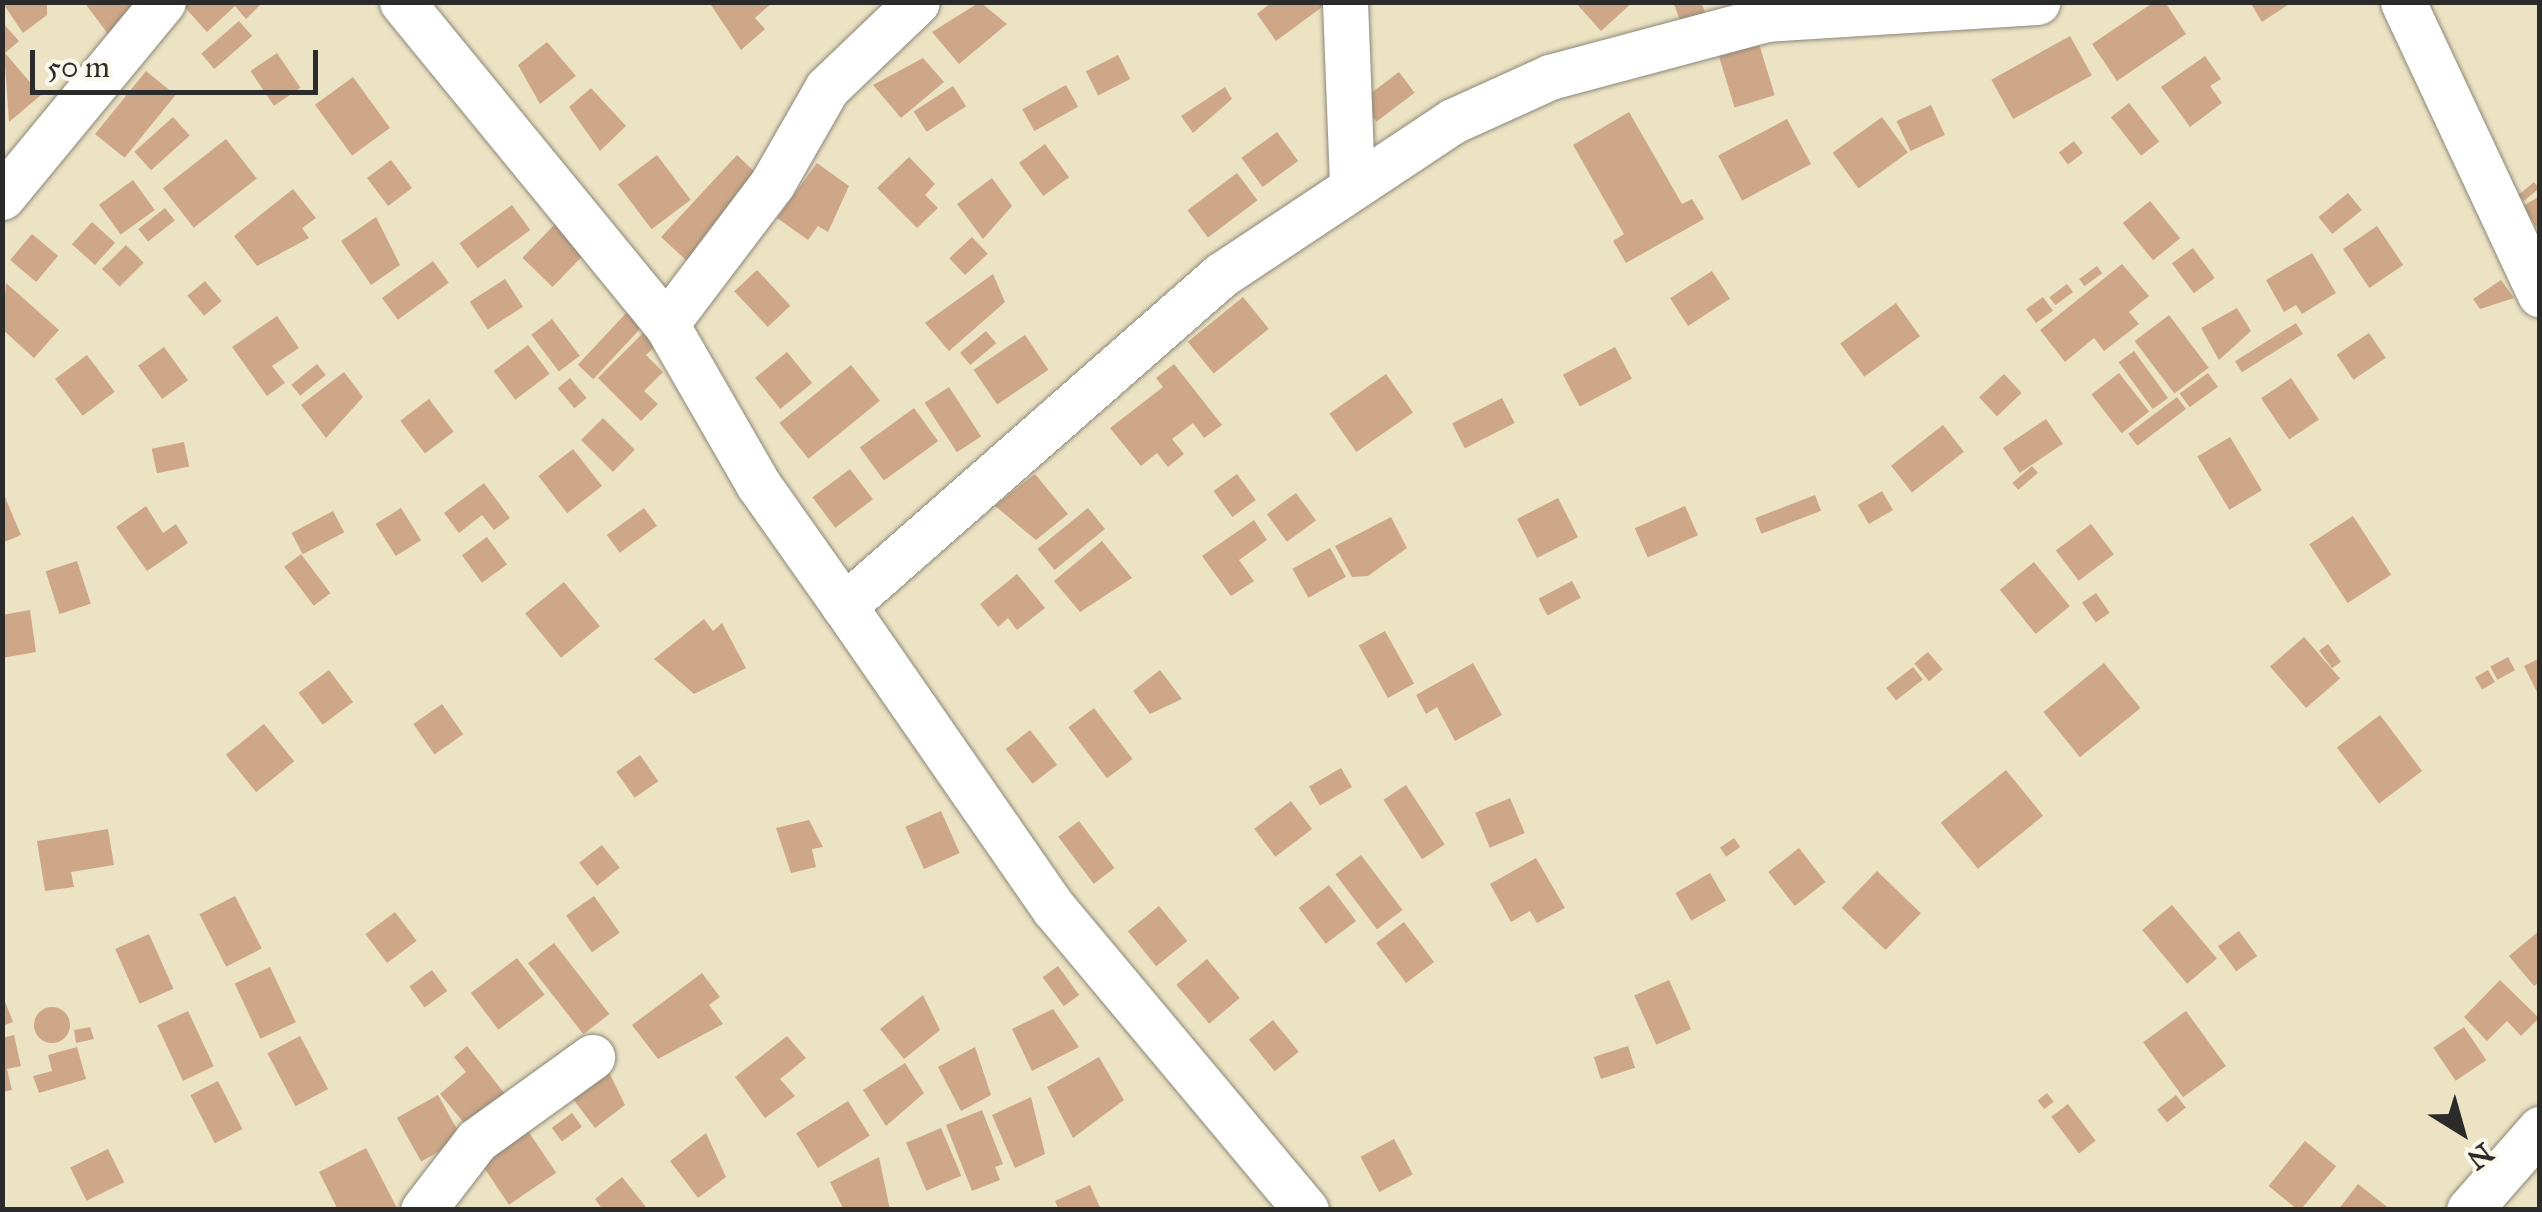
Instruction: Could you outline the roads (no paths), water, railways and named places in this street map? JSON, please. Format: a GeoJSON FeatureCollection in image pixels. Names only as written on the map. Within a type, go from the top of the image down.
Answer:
{"type":"FeatureCollection","features":[{"type":"Feature","properties":{"kind":"street"},"geometry":{"type":"LineString","coordinates":[[2,197],[163,2]]}},
{"type":"Feature","properties":{"kind":"street"},"geometry":{"type":"LineString","coordinates":[[402,2],[666,324],[758,484],[1054,909],[1306,1210]]}},
{"type":"Feature","properties":{"kind":"street"},"geometry":{"type":"LineString","coordinates":[[666,324],[772,184],[827,88],[917,2]]}},
{"type":"Feature","properties":{"kind":"street"},"geometry":{"type":"LineString","coordinates":[[1344,2],[1352,184]]}},
{"type":"Feature","properties":{"kind":"street"},"geometry":{"type":"LineString","coordinates":[[844,606],[1221,274],[1352,184],[1453,121],[1637,52],[1766,20],[2037,2]]}},
{"type":"Feature","properties":{"kind":"street"},"geometry":{"type":"LineString","coordinates":[[2404,2],[2540,296]]}},
{"type":"Feature","properties":{"kind":"street"},"geometry":{"type":"LineString","coordinates":[[423,1210],[477,1140],[592,1057]]}},
{"type":"Feature","properties":{"kind":"street"},"geometry":{"type":"LineString","coordinates":[[2469,1210],[2540,1130]]}}]}
